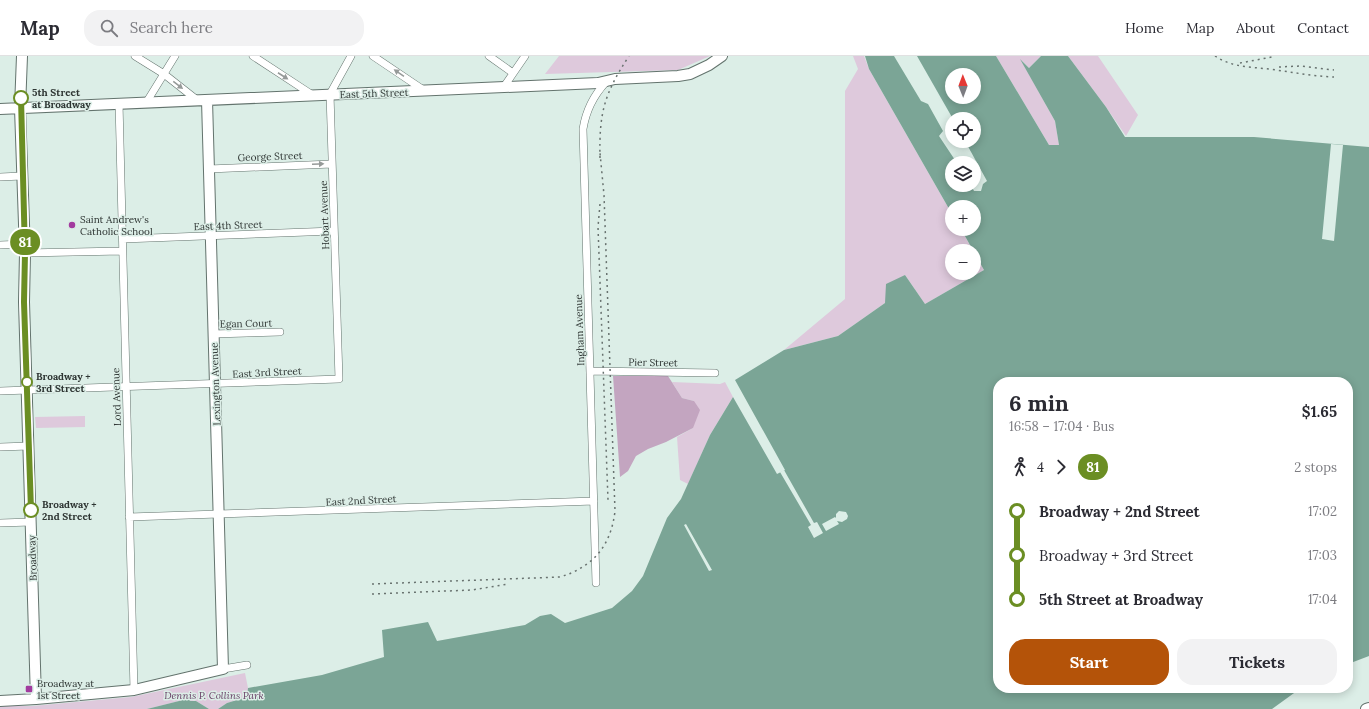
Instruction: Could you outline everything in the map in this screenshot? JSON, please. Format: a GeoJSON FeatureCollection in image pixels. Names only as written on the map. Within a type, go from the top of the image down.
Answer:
{"type":"FeatureCollection","features":[{"type":"Feature","properties":{"kind":"street","name":"Broadway"},"geometry":{"type":"LineString","coordinates":[[22,56],[20,108],[25,248],[24,302],[36,699]]}},
{"type":"Feature","properties":{"kind":"street"},"geometry":{"type":"LineString","coordinates":[[135,56],[164,74],[196,100]]}},
{"type":"Feature","properties":{"kind":"street"},"geometry":{"type":"LineString","coordinates":[[146,103],[175,56]]}},
{"type":"Feature","properties":{"kind":"street"},"geometry":{"type":"LineString","coordinates":[[253,56],[314,96]]}},
{"type":"Feature","properties":{"kind":"street"},"geometry":{"type":"LineString","coordinates":[[330,94],[351,56]]}},
{"type":"Feature","properties":{"kind":"street"},"geometry":{"type":"LineString","coordinates":[[373,56],[425,91]]}},
{"type":"Feature","properties":{"kind":"street"},"geometry":{"type":"LineString","coordinates":[[489,56],[514,73]]}},
{"type":"Feature","properties":{"kind":"street"},"geometry":{"type":"LineString","coordinates":[[503,88],[525,56]]}},
{"type":"Feature","properties":{"kind":"street","name":"East 5th Street"},"geometry":{"type":"LineString","coordinates":[[0,109],[314,96],[330,94],[503,88],[606,82],[615,79],[690,74],[709,65],[722,56]]}},
{"type":"Feature","properties":{"kind":"street","name":"Ingham Avenue"},"geometry":{"type":"LineString","coordinates":[[596,583],[583,129],[585,116],[592,99],[606,82]]}},
{"type":"Feature","properties":{"kind":"street","name":"Hobart Avenue"},"geometry":{"type":"LineString","coordinates":[[330,94],[339,379]]}},
{"type":"Feature","properties":{"kind":"street","name":"Lexington Avenue"},"geometry":{"type":"LineString","coordinates":[[207,100],[223,669]]}},
{"type":"Feature","properties":{"kind":"street","name":"Lord Avenue"},"geometry":{"type":"LineString","coordinates":[[119,103],[134,690]]}},
{"type":"Feature","properties":{"kind":"street","name":"George Street"},"geometry":{"type":"LineString","coordinates":[[209,168],[332,164]]}},
{"type":"Feature","properties":{"kind":"street"},"geometry":{"type":"LineString","coordinates":[[0,177],[22,176]]}},
{"type":"Feature","properties":{"kind":"street","name":"East 4th Street"},"geometry":{"type":"LineString","coordinates":[[123,239],[334,231]]}},
{"type":"Feature","properties":{"kind":"street"},"geometry":{"type":"LineString","coordinates":[[0,245],[25,248],[122,250]]}},
{"type":"Feature","properties":{"kind":"street","name":"Egan Court"},"geometry":{"type":"LineString","coordinates":[[213,334],[280,332]]}},
{"type":"Feature","properties":{"kind":"street","name":"Pier Street"},"geometry":{"type":"LineString","coordinates":[[590,371],[715,373]]}},
{"type":"Feature","properties":{"kind":"street","name":"East 3rd Street"},"geometry":{"type":"LineString","coordinates":[[0,391],[339,379]]}},
{"type":"Feature","properties":{"kind":"street"},"geometry":{"type":"LineString","coordinates":[[0,447],[29,446]]}},
{"type":"Feature","properties":{"kind":"street","name":"East 2nd Street"},"geometry":{"type":"LineString","coordinates":[[129,517],[594,501]]}},
{"type":"Feature","properties":{"kind":"street"},"geometry":{"type":"LineString","coordinates":[[0,523],[31,522]]}},
{"type":"Feature","properties":{"kind":"street"},"geometry":{"type":"LineString","coordinates":[[0,700],[36,699],[134,690],[248,664]]}},
{"type":"Feature","properties":{"kind":"green space"},"geometry":{"type":"Polygon","coordinates":[[[559,56],[710,56],[678,70],[545,74],[559,56]]]}},
{"type":"Feature","properties":{"kind":"green space"},"geometry":{"type":"Polygon","coordinates":[[[853,56],[864,56],[869,69],[945,202],[945,236],[965,236],[969,244],[945,244],[945,280],[967,280],[925,304],[905,275],[885,303],[838,336],[784,350],[845,299],[845,91],[858,69],[853,56]]]}},
{"type":"Feature","properties":{"kind":"green space"},"geometry":{"type":"Polygon","coordinates":[[[996,56],[1041,56],[1029,68],[1021,60],[1055,121],[1059,145],[1049,145],[996,56]]]}},
{"type":"Feature","properties":{"kind":"green space"},"geometry":{"type":"Polygon","coordinates":[[[1068,56],[1098,56],[1138,115],[1126,136],[1106,107],[1068,56]]]}},
{"type":"Feature","properties":{"kind":"green space"},"geometry":{"type":"Polygon","coordinates":[[[981,265],[984,270],[981,272],[981,265]]]}},
{"type":"Feature","properties":{"kind":"green space"},"geometry":{"type":"Polygon","coordinates":[[[672,382],[720,384],[725,382],[733,397],[710,435],[688,484],[680,480],[677,437],[693,428],[694,401],[682,398],[672,382]]]}},
{"type":"Feature","properties":{"kind":"green space"},"geometry":{"type":"Polygon","coordinates":[[[85,416],[85,427],[36,428],[35,417],[85,416]]]}},
{"type":"Feature","properties":{"kind":"green space","name":"Dennis P. Collins Park"},"geometry":{"type":"Polygon","coordinates":[[[245,673],[248,688],[247,697],[227,703],[218,709],[209,709],[196,701],[187,699],[147,709],[0,709],[0,706],[32,706],[131,697],[245,673]]]}},
{"type":"Feature","properties":{"kind":"shaded area"},"geometry":{"type":"Polygon","coordinates":[[[865,56],[894,56],[921,101],[928,104],[943,131],[939,136],[945,145],[945,148],[947,148],[952,156],[945,156],[945,192],[981,192],[983,184],[987,181],[981,170],[981,156],[973,156],[969,148],[981,148],[981,112],[949,112],[917,56],[996,56],[1049,145],[1059,145],[1055,121],[1020,59],[1029,68],[1041,56],[1068,56],[1106,107],[1125,137],[1254,137],[1369,147],[1369,656],[1353,662],[1353,377],[993,377],[993,693],[1294,693],[1272,709],[218,709],[227,703],[247,697],[248,688],[322,675],[384,657],[382,630],[428,622],[437,641],[525,625],[540,616],[551,614],[565,623],[612,608],[632,591],[643,576],[667,518],[681,499],[710,435],[733,397],[777,474],[785,470],[735,380],[784,350],[838,336],[885,303],[886,284],[905,275],[925,304],[967,280],[981,280],[981,272],[984,270],[981,265],[981,244],[969,244],[965,236],[981,236],[981,200],[945,200],[945,202],[869,69],[865,56]]]}},
{"type":"Feature","properties":{"kind":"shaded area"},"geometry":{"type":"Polygon","coordinates":[[[613,376],[668,376],[682,398],[694,401],[700,410],[693,428],[636,456],[628,471],[620,477],[613,376]]]}},
{"type":"Feature","properties":{"kind":"shaded area"},"geometry":{"type":"Polygon","coordinates":[[[187,699],[196,701],[209,709],[147,709],[187,699]]]}},
{"type":"Feature","properties":{"kind":"pier"},"geometry":{"type":"Polygon","coordinates":[[[1331,144],[1343,145],[1334,241],[1322,239],[1331,144]]]}},
{"type":"Feature","properties":{"kind":"pier"},"geometry":{"type":"Polygon","coordinates":[[[784,470],[814,523],[817,522],[823,533],[814,538],[808,527],[811,525],[780,472],[784,470]]]}},
{"type":"Feature","properties":{"kind":"pier"},"geometry":{"type":"Polygon","coordinates":[[[839,511],[846,512],[848,516],[847,519],[842,522],[837,521],[839,524],[826,531],[822,524],[835,517],[836,518],[836,514],[839,511]]]}},
{"type":"Feature","properties":{"kind":"pier"},"geometry":{"type":"Polygon","coordinates":[[[686,524],[712,570],[709,571],[684,525],[686,524]]]}},
{"type":"Feature","properties":{"kind":"railway"},"geometry":{"type":"LineString","coordinates":[[600,158],[602,116],[605,104],[614,82],[629,56]]}},
{"type":"Feature","properties":{"kind":"railway"},"geometry":{"type":"LineString","coordinates":[[1215,56],[1221,60],[1241,66],[1334,77]]}},
{"type":"Feature","properties":{"kind":"railway"},"geometry":{"type":"LineString","coordinates":[[1240,63],[1272,57]]}},
{"type":"Feature","properties":{"kind":"railway"},"geometry":{"type":"LineString","coordinates":[[1279,67],[1300,66],[1334,70]]}},
{"type":"Feature","properties":{"kind":"railway"},"geometry":{"type":"LineString","coordinates":[[372,584],[560,577],[572,573],[591,561],[605,545],[613,523],[615,511],[604,195],[600,153]]}},
{"type":"Feature","properties":{"kind":"railway"},"geometry":{"type":"LineString","coordinates":[[600,204],[598,227],[608,500]]}},
{"type":"Feature","properties":{"kind":"railway"},"geometry":{"type":"LineString","coordinates":[[372,594],[472,590],[508,584]]}},
{"type":"Feature","properties":{"kind":"bus line","name":"81"},"geometry":{"type":"LineString","coordinates":[[21,98],[20,108],[25,253],[24,302],[31,510]]}},
{"type":"Feature","properties":{"kind":"place","name":"5th Street at Broadway"},"geometry":{"type":"Point","coordinates":[21,98]}},
{"type":"Feature","properties":{"kind":"place","name":"Saint Andrew's Catholic School"},"geometry":{"type":"Point","coordinates":[72,225]}},
{"type":"Feature","properties":{"kind":"place","name":"Broadway + 3rd Street"},"geometry":{"type":"Point","coordinates":[27,382]}},
{"type":"Feature","properties":{"kind":"place","name":"Broadway + 2nd Street"},"geometry":{"type":"Point","coordinates":[31,510]}},
{"type":"Feature","properties":{"kind":"place","name":"Broadway at 1st Street"},"geometry":{"type":"Point","coordinates":[29,689]}}]}
